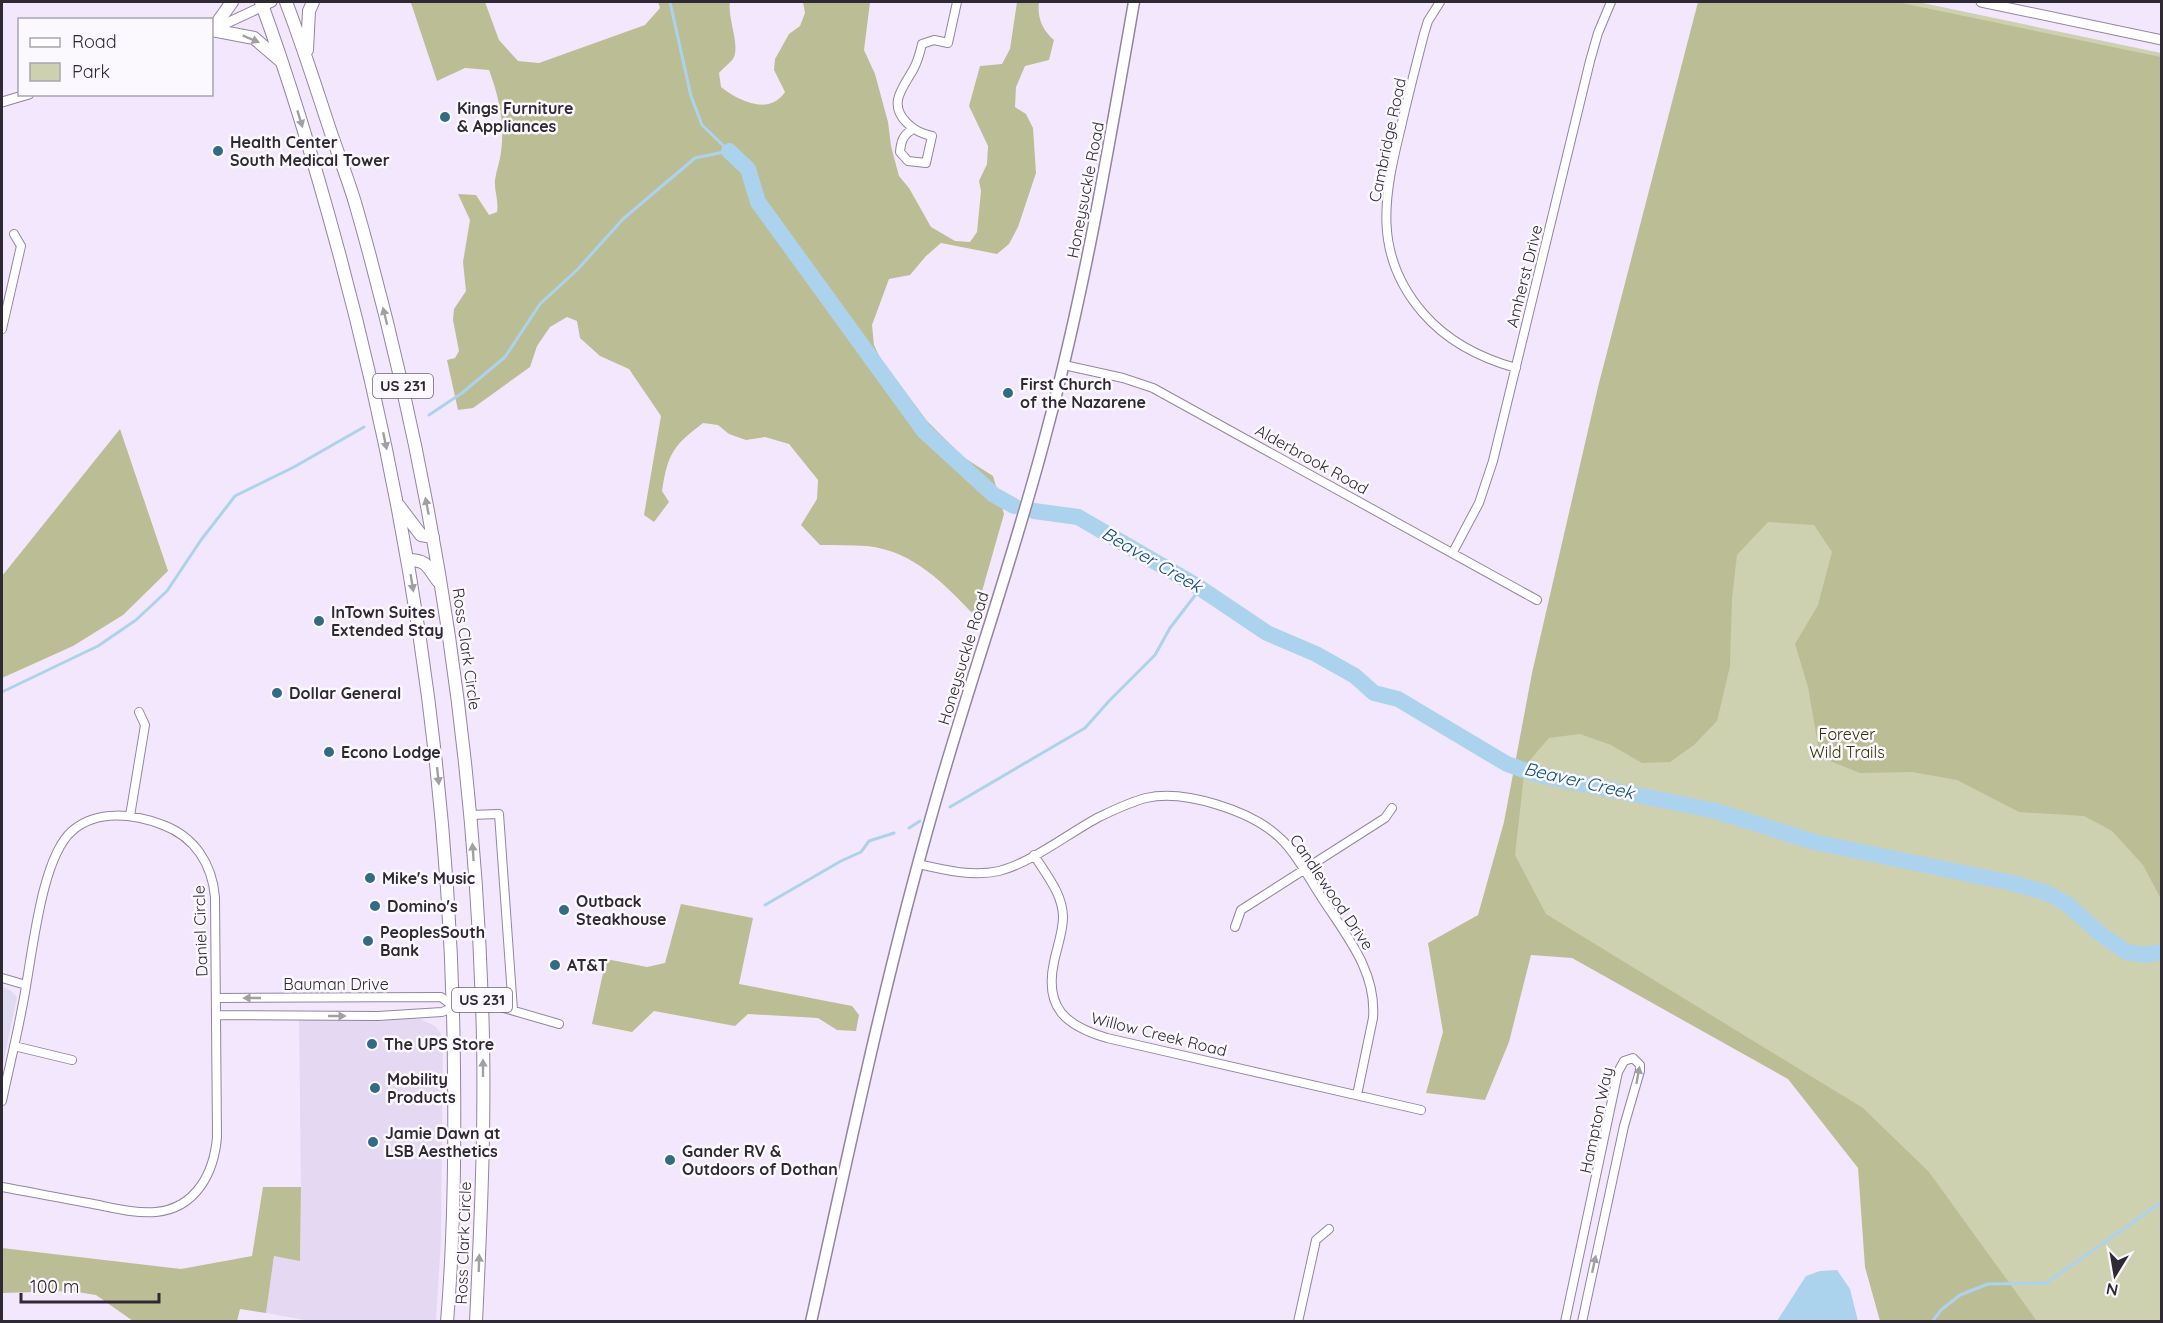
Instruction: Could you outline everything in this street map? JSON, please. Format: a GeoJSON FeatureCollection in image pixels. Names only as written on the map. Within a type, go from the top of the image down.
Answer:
{"type":"FeatureCollection","features":[{"type":"Feature","properties":{"kind":"highway"},"geometry":{"type":"LineString","coordinates":[[213,29],[232,2]]}},
{"type":"Feature","properties":{"kind":"highway","name":"Ross Clark Circle"},"geometry":{"type":"LineString","coordinates":[[286,2],[351,191],[404,390],[433,537],[459,710],[470,815],[482,1006],[483,1159],[476,1322]]}},
{"type":"Feature","properties":{"kind":"highway"},"geometry":{"type":"LineString","coordinates":[[307,60],[308,24],[313,2]]}},
{"type":"Feature","properties":{"kind":"highway","name":"Ross Clark Circle"},"geometry":{"type":"LineString","coordinates":[[265,3],[331,223],[363,341],[398,505],[423,657],[437,771],[448,893],[454,1007],[453,1193],[447,1322]]}},
{"type":"Feature","properties":{"kind":"highway"},"geometry":{"type":"LineString","coordinates":[[213,30],[254,38],[283,63]]}},
{"type":"Feature","properties":{"kind":"highway"},"geometry":{"type":"LineString","coordinates":[[398,505],[421,535],[433,537]]}},
{"type":"Feature","properties":{"kind":"highway"},"geometry":{"type":"LineString","coordinates":[[408,560],[420,560],[425,563],[441,585]]}},
{"type":"Feature","properties":{"kind":"main road","name":"Honeysuckle Road"},"geometry":{"type":"LineString","coordinates":[[811,1322],[881,1008],[918,864],[961,713],[1033,480],[1064,365],[1090,243],[1134,2]]}},
{"type":"Feature","properties":{"kind":"street"},"geometry":{"type":"LineString","coordinates":[[913,129],[906,133],[901,141],[900,152],[908,161],[927,163],[932,136],[913,129],[900,116],[897,99],[919,58],[922,44],[934,40],[948,43],[957,2]]}},
{"type":"Feature","properties":{"kind":"street","name":"Cambridge Road"},"geometry":{"type":"LineString","coordinates":[[1440,2],[1428,21],[1424,34],[1388,182],[1385,216],[1390,252],[1404,288],[1439,330],[1461,346],[1516,368]]}},
{"type":"Feature","properties":{"kind":"street","name":"Amherst Drive"},"geometry":{"type":"LineString","coordinates":[[1453,552],[1470,523],[1486,482],[1590,61],[1598,33],[1611,2]]}},
{"type":"Feature","properties":{"kind":"street"},"geometry":{"type":"LineString","coordinates":[[1980,2],[2162,40]]}},
{"type":"Feature","properties":{"kind":"street"},"geometry":{"type":"LineString","coordinates":[[213,29],[265,3]]}},
{"type":"Feature","properties":{"kind":"street"},"geometry":{"type":"LineString","coordinates":[[2,102],[22,96]]}},
{"type":"Feature","properties":{"kind":"street"},"geometry":{"type":"LineString","coordinates":[[2,329],[21,246],[14,234]]}},
{"type":"Feature","properties":{"kind":"street","name":"Alderbrook Road"},"geometry":{"type":"LineString","coordinates":[[1064,365],[1123,378],[1153,388],[1538,600]]}},
{"type":"Feature","properties":{"kind":"street"},"geometry":{"type":"LineString","coordinates":[[130,816],[145,724],[140,712]]}},
{"type":"Feature","properties":{"kind":"street","name":"Candlewood Drive"},"geometry":{"type":"LineString","coordinates":[[918,864],[948,871],[989,873],[1013,866],[1100,817],[1146,798],[1182,797],[1215,804],[1233,810],[1270,829],[1283,840],[1304,870],[1365,967],[1373,992],[1373,1018],[1357,1095]]}},
{"type":"Feature","properties":{"kind":"street"},"geometry":{"type":"LineString","coordinates":[[1235,927],[1241,910],[1385,818],[1392,808]]}},
{"type":"Feature","properties":{"kind":"street"},"geometry":{"type":"LineString","coordinates":[[470,815],[499,814],[513,1010]]}},
{"type":"Feature","properties":{"kind":"street","name":"Daniel Circle"},"geometry":{"type":"LineString","coordinates":[[2,1101],[49,869],[60,844],[72,831],[91,820],[111,816],[130,816],[160,824],[181,833],[208,865],[215,897],[216,1148],[206,1179],[190,1198],[175,1207],[137,1212],[2,1187]]}},
{"type":"Feature","properties":{"kind":"street","name":"Willow Creek Road"},"geometry":{"type":"LineString","coordinates":[[1034,855],[1062,906],[1062,927],[1051,975],[1053,996],[1057,1009],[1076,1027],[1107,1038],[1421,1110]]}},
{"type":"Feature","properties":{"kind":"street"},"geometry":{"type":"LineString","coordinates":[[2,978],[26,985]]}},
{"type":"Feature","properties":{"kind":"street","name":"Bauman Drive"},"geometry":{"type":"LineString","coordinates":[[216,998],[441,998],[454,1007]]}},
{"type":"Feature","properties":{"kind":"street","name":"Bauman Drive"},"geometry":{"type":"LineString","coordinates":[[216,1016],[378,1016],[442,1012],[454,1007],[496,1006],[559,1024]]}},
{"type":"Feature","properties":{"kind":"street"},"geometry":{"type":"LineString","coordinates":[[14,1046],[72,1059]]}},
{"type":"Feature","properties":{"kind":"street","name":"Hampton Way"},"geometry":{"type":"LineString","coordinates":[[1565,1322],[1618,1072],[1624,1061],[1633,1058],[1640,1065],[1640,1071],[1624,1126],[1582,1322]]}},
{"type":"Feature","properties":{"kind":"street"},"geometry":{"type":"LineString","coordinates":[[1298,1322],[1316,1240],[1329,1229]]}},
{"type":"Feature","properties":{"kind":"shaded area"},"geometry":{"type":"Polygon","coordinates":[[[2,986],[17,997],[2,1068],[2,986]]]}},
{"type":"Feature","properties":{"kind":"shaded area"},"geometry":{"type":"Polygon","coordinates":[[[420,1019],[435,1026],[443,1039],[441,1240],[436,1321],[310,1321],[266,1313],[274,1256],[300,1260],[299,1020],[420,1019]]]}},
{"type":"Feature","properties":{"kind":"green space"},"geometry":{"type":"Polygon","coordinates":[[[485,2],[499,40],[518,61],[539,63],[645,25],[660,8],[658,2],[730,2],[735,53],[733,59],[719,73],[721,87],[745,101],[762,105],[771,103],[785,92],[774,70],[775,59],[789,34],[800,26],[805,13],[803,2],[870,2],[864,50],[875,74],[899,176],[909,188],[931,227],[955,241],[970,242],[977,232],[981,191],[979,181],[987,164],[988,146],[969,106],[980,66],[1002,64],[1010,49],[1017,2],[1039,2],[1041,23],[1054,40],[1049,60],[1025,66],[1016,87],[1015,107],[1026,114],[1033,128],[1036,173],[1018,227],[1009,244],[997,254],[941,243],[910,275],[889,279],[872,325],[874,345],[880,358],[927,421],[963,457],[993,476],[1004,514],[975,616],[940,581],[914,562],[899,555],[867,546],[820,545],[801,525],[817,499],[818,480],[789,444],[765,437],[746,440],[729,434],[718,425],[703,423],[678,445],[670,459],[662,491],[669,502],[654,522],[644,515],[661,416],[629,369],[600,356],[580,338],[577,321],[567,317],[550,327],[537,346],[530,367],[473,408],[458,410],[447,360],[455,358],[459,351],[453,320],[454,309],[466,291],[463,262],[470,220],[458,194],[476,195],[489,215],[497,212],[495,180],[501,152],[502,120],[489,70],[465,68],[437,81],[411,3],[485,2]]]}},
{"type":"Feature","properties":{"kind":"green space","name":"Forever Wild Trails"},"geometry":{"type":"Polygon","coordinates":[[[1698,2],[1897,2],[2161,57],[2161,899],[2143,865],[2112,831],[2084,816],[2019,812],[1957,780],[1912,772],[1860,773],[1820,757],[1808,687],[1795,644],[1818,605],[1832,552],[1814,525],[1768,522],[1737,555],[1732,599],[1730,666],[1717,721],[1694,745],[1670,762],[1642,763],[1611,745],[1580,734],[1549,738],[1525,766],[1515,855],[1546,914],[1863,1108],[1929,1172],[2037,1321],[1880,1321],[1865,1267],[1858,1168],[1788,1079],[1572,958],[1531,955],[1509,1042],[1485,1100],[1426,1093],[1443,1032],[1428,943],[1478,915],[1504,822],[1532,673],[1598,387],[1698,2]]]}},
{"type":"Feature","properties":{"kind":"green space","name":"Forever Wild Trails"},"geometry":{"type":"Polygon","coordinates":[[[1706,2],[1918,2],[2161,53],[2161,1321],[2037,1321],[1950,1202],[1764,1056],[1491,906],[1706,2]]]}},
{"type":"Feature","properties":{"kind":"green space"},"geometry":{"type":"Polygon","coordinates":[[[120,429],[168,571],[123,615],[73,646],[2,678],[2,576],[120,429]]]}},
{"type":"Feature","properties":{"kind":"green space"},"geometry":{"type":"Polygon","coordinates":[[[681,904],[753,918],[739,984],[852,1006],[859,1015],[856,1031],[837,1030],[818,1018],[748,1014],[735,1026],[654,1011],[632,1032],[592,1024],[606,959],[647,967],[665,963],[681,904]]]}},
{"type":"Feature","properties":{"kind":"green space"},"geometry":{"type":"Polygon","coordinates":[[[263,1187],[301,1187],[300,1261],[274,1256],[266,1313],[240,1309],[237,1321],[133,1321],[96,1295],[71,1291],[2,1293],[2,1248],[181,1269],[252,1256],[263,1187]]]}},
{"type":"Feature","properties":{"kind":"water"},"geometry":{"type":"Polygon","coordinates":[[[1837,1270],[1850,1289],[1858,1321],[1777,1321],[1806,1276],[1820,1271],[1837,1270]]]}},
{"type":"Feature","properties":{"kind":"waterway","name":"Beaver Creek"},"geometry":{"type":"LineString","coordinates":[[670,2],[691,96],[702,125],[729,151]]}},
{"type":"Feature","properties":{"kind":"waterway"},"geometry":{"type":"LineString","coordinates":[[429,415],[462,393],[505,357],[540,304],[578,269],[623,219],[695,158],[729,151]]}},
{"type":"Feature","properties":{"kind":"waterway","name":"Beaver Creek"},"geometry":{"type":"LineString","coordinates":[[729,151],[748,169],[758,202],[924,431],[994,495],[1014,506]]}},
{"type":"Feature","properties":{"kind":"waterway"},"geometry":{"type":"LineString","coordinates":[[2,692],[98,646],[136,620],[167,591],[201,540],[235,496],[294,467],[364,427]]}},
{"type":"Feature","properties":{"kind":"waterway","name":"Beaver Creek"},"geometry":{"type":"LineString","coordinates":[[1034,511],[1078,517],[1197,586],[1267,633],[1316,654],[1355,676],[1374,693],[1398,699],[1507,764],[1538,775],[1716,811],[1814,842],[2012,883],[2047,893],[2067,904],[2102,935],[2126,952],[2145,955],[2162,952]]}},
{"type":"Feature","properties":{"kind":"waterway"},"geometry":{"type":"LineString","coordinates":[[950,807],[1085,728],[1155,655],[1170,628],[1200,589]]}},
{"type":"Feature","properties":{"kind":"waterway"},"geometry":{"type":"LineString","coordinates":[[909,828],[920,821]]}},
{"type":"Feature","properties":{"kind":"waterway"},"geometry":{"type":"LineString","coordinates":[[765,905],[861,852],[869,841],[894,833]]}},
{"type":"Feature","properties":{"kind":"waterway"},"geometry":{"type":"LineString","coordinates":[[1932,1322],[1941,1310],[1960,1295],[1988,1284],[2046,1283],[2162,1202]]}},
{"type":"Feature","properties":{"kind":"place","name":"Kings Furniture & Appliances"},"geometry":{"type":"Point","coordinates":[445,117]}},
{"type":"Feature","properties":{"kind":"place","name":"Health Center South Medical Tower"},"geometry":{"type":"Point","coordinates":[218,151]}},
{"type":"Feature","properties":{"kind":"place","name":"First Church of the Nazarene"},"geometry":{"type":"Point","coordinates":[1008,393]}},
{"type":"Feature","properties":{"kind":"place","name":"InTown Suites Extended Stay"},"geometry":{"type":"Point","coordinates":[319,621]}},
{"type":"Feature","properties":{"kind":"place","name":"Dollar General"},"geometry":{"type":"Point","coordinates":[277,693]}},
{"type":"Feature","properties":{"kind":"place","name":"Econo Lodge"},"geometry":{"type":"Point","coordinates":[329,752]}},
{"type":"Feature","properties":{"kind":"place","name":"Mike's Music"},"geometry":{"type":"Point","coordinates":[370,878]}},
{"type":"Feature","properties":{"kind":"place","name":"Domino's"},"geometry":{"type":"Point","coordinates":[375,906]}},
{"type":"Feature","properties":{"kind":"place","name":"Outback Steakhouse"},"geometry":{"type":"Point","coordinates":[564,910]}},
{"type":"Feature","properties":{"kind":"place","name":"PeoplesSouth Bank"},"geometry":{"type":"Point","coordinates":[368,941]}},
{"type":"Feature","properties":{"kind":"place","name":"AT&T"},"geometry":{"type":"Point","coordinates":[555,965]}},
{"type":"Feature","properties":{"kind":"place","name":"The UPS Store"},"geometry":{"type":"Point","coordinates":[372,1044]}},
{"type":"Feature","properties":{"kind":"place","name":"Mobility Products"},"geometry":{"type":"Point","coordinates":[375,1088]}},
{"type":"Feature","properties":{"kind":"place","name":"Jamie Dawn at LSB Aesthetics"},"geometry":{"type":"Point","coordinates":[373,1142]}},
{"type":"Feature","properties":{"kind":"place","name":"Gander RV & Outdoors of Dothan"},"geometry":{"type":"Point","coordinates":[670,1160]}}]}
